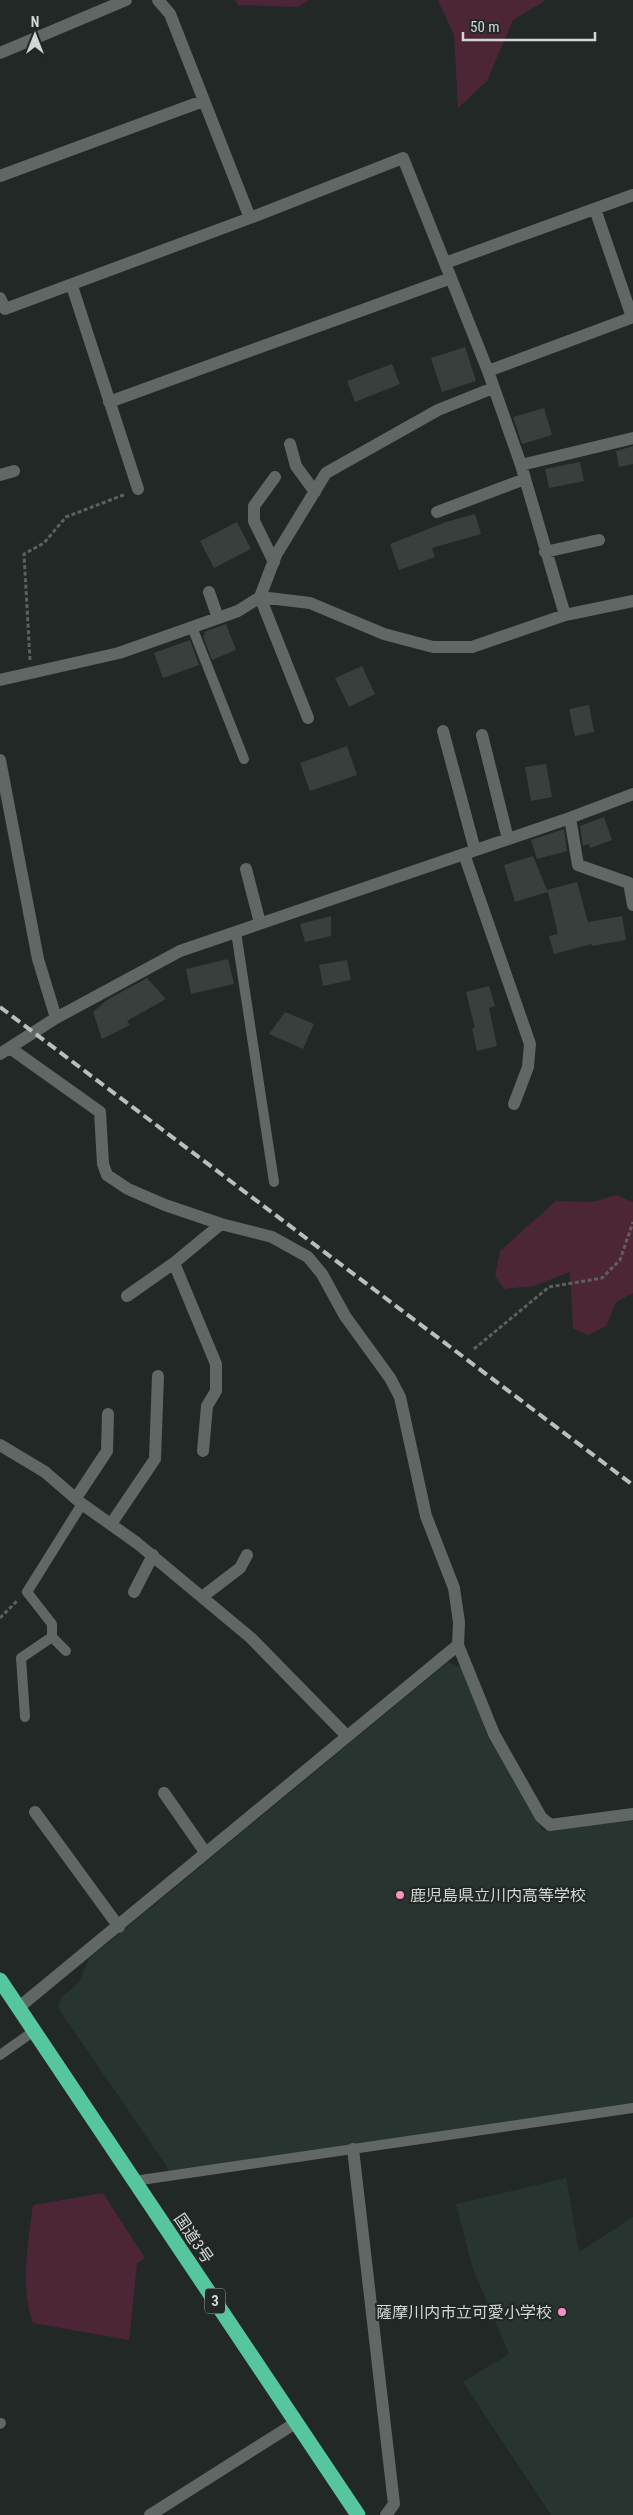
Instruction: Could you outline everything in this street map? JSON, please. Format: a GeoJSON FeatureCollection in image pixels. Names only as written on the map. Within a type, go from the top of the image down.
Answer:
{"type":"FeatureCollection","features":[{"type":"Feature","properties":{"kind":"highway","name":"国道3号"},"geometry":{"type":"LineString","coordinates":[[0,1980],[358,2515]]}},
{"type":"Feature","properties":{"kind":"street"},"geometry":{"type":"LineString","coordinates":[[0,53],[126,0]]}},
{"type":"Feature","properties":{"kind":"street"},"geometry":{"type":"LineString","coordinates":[[158,0],[170,14],[250,218]]}},
{"type":"Feature","properties":{"kind":"street"},"geometry":{"type":"LineString","coordinates":[[0,176],[203,101]]}},
{"type":"Feature","properties":{"kind":"street"},"geometry":{"type":"LineString","coordinates":[[0,298],[5,309],[72,286],[403,158],[488,371],[521,465],[565,615]]}},
{"type":"Feature","properties":{"kind":"street"},"geometry":{"type":"LineString","coordinates":[[445,264],[633,195]]}},
{"type":"Feature","properties":{"kind":"street"},"geometry":{"type":"LineString","coordinates":[[488,371],[632,317],[595,209]]}},
{"type":"Feature","properties":{"kind":"street"},"geometry":{"type":"LineString","coordinates":[[109,402],[451,278]]}},
{"type":"Feature","properties":{"kind":"street"},"geometry":{"type":"LineString","coordinates":[[72,286],[138,489]]}},
{"type":"Feature","properties":{"kind":"street"},"geometry":{"type":"LineString","coordinates":[[0,680],[31,671],[119,653],[238,611],[260,597],[274,562],[326,473],[438,410],[494,388]]}},
{"type":"Feature","properties":{"kind":"street"},"geometry":{"type":"LineString","coordinates":[[521,465],[633,438]]}},
{"type":"Feature","properties":{"kind":"street"},"geometry":{"type":"LineString","coordinates":[[290,444],[296,466],[315,492]]}},
{"type":"Feature","properties":{"kind":"street"},"geometry":{"type":"LineString","coordinates":[[0,476],[14,471]]}},
{"type":"Feature","properties":{"kind":"street"},"geometry":{"type":"LineString","coordinates":[[274,562],[254,521],[254,506],[275,477]]}},
{"type":"Feature","properties":{"kind":"street"},"geometry":{"type":"LineString","coordinates":[[437,512],[525,479]]}},
{"type":"Feature","properties":{"kind":"street"},"geometry":{"type":"LineString","coordinates":[[545,552],[599,540]]}},
{"type":"Feature","properties":{"kind":"street"},"geometry":{"type":"LineString","coordinates":[[209,592],[218,618]]}},
{"type":"Feature","properties":{"kind":"street"},"geometry":{"type":"LineString","coordinates":[[260,597],[310,603],[384,634],[433,647],[472,647],[565,615],[633,601]]}},
{"type":"Feature","properties":{"kind":"street"},"geometry":{"type":"LineString","coordinates":[[260,597],[308,718]]}},
{"type":"Feature","properties":{"kind":"street"},"geometry":{"type":"LineString","coordinates":[[443,731],[469,852],[530,1044],[528,1067],[514,1104]]}},
{"type":"Feature","properties":{"kind":"street"},"geometry":{"type":"LineString","coordinates":[[482,735],[508,840]]}},
{"type":"Feature","properties":{"kind":"street"},"geometry":{"type":"LineString","coordinates":[[0,760],[38,959],[54,1019]]}},
{"type":"Feature","properties":{"kind":"street"},"geometry":{"type":"LineString","coordinates":[[633,794],[508,840],[180,951],[54,1019],[5,1051],[100,1112],[103,1164],[107,1175],[115,1181],[165,1205],[221,1224],[272,1237],[308,1257],[322,1274],[345,1316],[390,1378],[400,1397],[426,1516],[454,1588],[459,1622],[458,1645],[494,1734],[550,1826],[633,1814]]}},
{"type":"Feature","properties":{"kind":"street"},"geometry":{"type":"LineString","coordinates":[[570,818],[578,865],[627,879],[633,906]]}},
{"type":"Feature","properties":{"kind":"street"},"geometry":{"type":"LineString","coordinates":[[246,869],[260,923]]}},
{"type":"Feature","properties":{"kind":"street"},"geometry":{"type":"LineString","coordinates":[[128,1296],[174,1263],[221,1224]]}},
{"type":"Feature","properties":{"kind":"street"},"geometry":{"type":"LineString","coordinates":[[174,1263],[216,1364],[216,1391],[207,1406],[203,1451]]}},
{"type":"Feature","properties":{"kind":"street"},"geometry":{"type":"LineString","coordinates":[[111,1524],[154,1459],[158,1376]]}},
{"type":"Feature","properties":{"kind":"street"},"geometry":{"type":"LineString","coordinates":[[79,1501],[107,1451],[108,1414]]}},
{"type":"Feature","properties":{"kind":"street"},"geometry":{"type":"LineString","coordinates":[[0,1444],[45,1472],[79,1501],[152,1556],[251,1638],[346,1735]]}},
{"type":"Feature","properties":{"kind":"street"},"geometry":{"type":"LineString","coordinates":[[202,1597],[240,1568],[247,1555]]}},
{"type":"Feature","properties":{"kind":"street"},"geometry":{"type":"LineString","coordinates":[[134,1592],[152,1556]]}},
{"type":"Feature","properties":{"kind":"street"},"geometry":{"type":"LineString","coordinates":[[18,2008],[120,1927],[205,1852],[458,1645]]}},
{"type":"Feature","properties":{"kind":"street"},"geometry":{"type":"LineString","coordinates":[[164,1794],[205,1852]]}},
{"type":"Feature","properties":{"kind":"street"},"geometry":{"type":"LineString","coordinates":[[35,1812],[120,1927]]}},
{"type":"Feature","properties":{"kind":"street"},"geometry":{"type":"LineString","coordinates":[[353,2149],[394,2504],[386,2515]]}},
{"type":"Feature","properties":{"kind":"street"},"geometry":{"type":"LineString","coordinates":[[150,2515],[297,2422]]}},
{"type":"Feature","properties":{"kind":"lane"},"geometry":{"type":"LineString","coordinates":[[192,627],[244,759]]}},
{"type":"Feature","properties":{"kind":"lane"},"geometry":{"type":"LineString","coordinates":[[236,932],[274,1182]]}},
{"type":"Feature","properties":{"kind":"lane"},"geometry":{"type":"LineString","coordinates":[[66,1651],[52,1637],[52,1624],[27,1592],[79,1501]]}},
{"type":"Feature","properties":{"kind":"lane"},"geometry":{"type":"LineString","coordinates":[[25,1717],[21,1658],[52,1637]]}},
{"type":"Feature","properties":{"kind":"lane"},"geometry":{"type":"LineString","coordinates":[[0,2055],[34,2031]]}},
{"type":"Feature","properties":{"kind":"lane"},"geometry":{"type":"LineString","coordinates":[[134,2181],[633,2108]]}},
{"type":"Feature","properties":{"kind":"path"},"geometry":{"type":"LineString","coordinates":[[31,671],[24,554],[44,542],[66,517],[138,489]]}},
{"type":"Feature","properties":{"kind":"path"},"geometry":{"type":"LineString","coordinates":[[474,1349],[549,1287],[602,1278],[620,1260],[633,1222]]}},
{"type":"Feature","properties":{"kind":"path"},"geometry":{"type":"LineString","coordinates":[[0,1618],[27,1592]]}},
{"type":"Feature","properties":{"kind":"shaded area"},"geometry":{"type":"Polygon","coordinates":[[[235,0],[309,0],[298,7],[238,5],[235,0]]]}},
{"type":"Feature","properties":{"kind":"shaded area"},"geometry":{"type":"Polygon","coordinates":[[[438,0],[546,0],[513,20],[487,81],[458,108],[454,35],[438,0]]]}},
{"type":"Feature","properties":{"kind":"shaded area"},"geometry":{"type":"Polygon","coordinates":[[[617,1195],[633,1202],[633,1293],[616,1302],[606,1326],[589,1335],[573,1329],[570,1272],[534,1286],[504,1289],[495,1276],[500,1251],[556,1201],[592,1202],[617,1195]]]}},
{"type":"Feature","properties":{"kind":"shaded area","name":"鹿児島県立川内高等学校"},"geometry":{"type":"Polygon","coordinates":[[[448,1662],[462,1668],[488,1737],[543,1831],[633,1818],[633,2105],[170,2171],[58,2008],[61,1998],[79,1982],[89,1959],[448,1662]]]}},
{"type":"Feature","properties":{"kind":"shaded area","name":"薩摩川内市立可愛小学校"},"geometry":{"type":"Polygon","coordinates":[[[566,2178],[579,2252],[633,2217],[633,2515],[551,2515],[463,2382],[509,2354],[473,2269],[456,2204],[566,2178]]]}},
{"type":"Feature","properties":{"kind":"shaded area"},"geometry":{"type":"Polygon","coordinates":[[[103,2193],[145,2258],[137,2263],[129,2340],[33,2323],[29,2310],[26,2264],[33,2205],[103,2193]]]}},
{"type":"Feature","properties":{"kind":"building"},"geometry":{"type":"Polygon","coordinates":[[[465,347],[476,381],[442,392],[431,358],[465,347]]]}},
{"type":"Feature","properties":{"kind":"building"},"geometry":{"type":"Polygon","coordinates":[[[392,364],[400,384],[355,402],[347,381],[392,364]]]}},
{"type":"Feature","properties":{"kind":"building"},"geometry":{"type":"Polygon","coordinates":[[[544,408],[552,435],[522,444],[513,417],[544,408]]]}},
{"type":"Feature","properties":{"kind":"building"},"geometry":{"type":"Polygon","coordinates":[[[633,446],[633,464],[619,467],[616,451],[633,446]]]}},
{"type":"Feature","properties":{"kind":"building"},"geometry":{"type":"Polygon","coordinates":[[[580,462],[584,481],[549,488],[545,469],[580,462]]]}},
{"type":"Feature","properties":{"kind":"building"},"geometry":{"type":"Polygon","coordinates":[[[475,514],[481,534],[432,548],[435,557],[399,570],[390,544],[446,522],[475,514]]]}},
{"type":"Feature","properties":{"kind":"building"},"geometry":{"type":"Polygon","coordinates":[[[237,522],[251,549],[214,568],[200,541],[237,522]]]}},
{"type":"Feature","properties":{"kind":"building"},"geometry":{"type":"Polygon","coordinates":[[[226,624],[236,650],[212,660],[203,636],[205,635],[204,632],[226,624]]]}},
{"type":"Feature","properties":{"kind":"building"},"geometry":{"type":"Polygon","coordinates":[[[190,640],[199,665],[163,678],[154,653],[190,640]]]}},
{"type":"Feature","properties":{"kind":"building"},"geometry":{"type":"Polygon","coordinates":[[[362,666],[375,694],[349,707],[335,678],[362,666]]]}},
{"type":"Feature","properties":{"kind":"building"},"geometry":{"type":"Polygon","coordinates":[[[589,705],[594,732],[575,736],[569,709],[589,705]]]}},
{"type":"Feature","properties":{"kind":"building"},"geometry":{"type":"Polygon","coordinates":[[[347,746],[357,775],[310,791],[300,763],[347,746]]]}},
{"type":"Feature","properties":{"kind":"building"},"geometry":{"type":"Polygon","coordinates":[[[546,764],[552,797],[531,801],[525,767],[546,764]]]}},
{"type":"Feature","properties":{"kind":"building"},"geometry":{"type":"Polygon","coordinates":[[[604,817],[612,840],[590,848],[589,844],[583,846],[580,826],[604,817]]]}},
{"type":"Feature","properties":{"kind":"building"},"geometry":{"type":"Polygon","coordinates":[[[564,829],[567,851],[537,859],[531,840],[564,829]]]}},
{"type":"Feature","properties":{"kind":"building"},"geometry":{"type":"Polygon","coordinates":[[[533,856],[547,890],[577,882],[588,922],[622,916],[626,940],[592,946],[592,944],[554,954],[549,936],[558,934],[548,892],[515,902],[504,865],[533,856]]]}},
{"type":"Feature","properties":{"kind":"building"},"geometry":{"type":"Polygon","coordinates":[[[331,916],[331,936],[305,942],[300,924],[331,916]]]}},
{"type":"Feature","properties":{"kind":"building"},"geometry":{"type":"Polygon","coordinates":[[[228,959],[234,984],[191,994],[186,969],[228,959]]]}},
{"type":"Feature","properties":{"kind":"building"},"geometry":{"type":"Polygon","coordinates":[[[347,960],[351,980],[323,986],[319,965],[347,960]]]}},
{"type":"Feature","properties":{"kind":"building"},"geometry":{"type":"Polygon","coordinates":[[[147,978],[166,999],[127,1021],[130,1025],[102,1039],[93,1012],[107,1000],[147,978]]]}},
{"type":"Feature","properties":{"kind":"building"},"geometry":{"type":"Polygon","coordinates":[[[489,986],[495,1006],[489,1008],[497,1046],[477,1051],[472,1028],[475,1028],[466,992],[489,986]]]}},
{"type":"Feature","properties":{"kind":"building"},"geometry":{"type":"Polygon","coordinates":[[[285,1012],[314,1024],[303,1049],[269,1034],[285,1012]]]}},
{"type":"Feature","properties":{"kind":"railway"},"geometry":{"type":"LineString","coordinates":[[0,1007],[633,1485]]}},
{"type":"Feature","properties":{"kind":"place","name":"鹿児島県立川内高等学校"},"geometry":{"type":"Point","coordinates":[400,1895]}},
{"type":"Feature","properties":{"kind":"place","name":"薩摩川内市立可愛小学校"},"geometry":{"type":"Point","coordinates":[562,2312]}}]}
